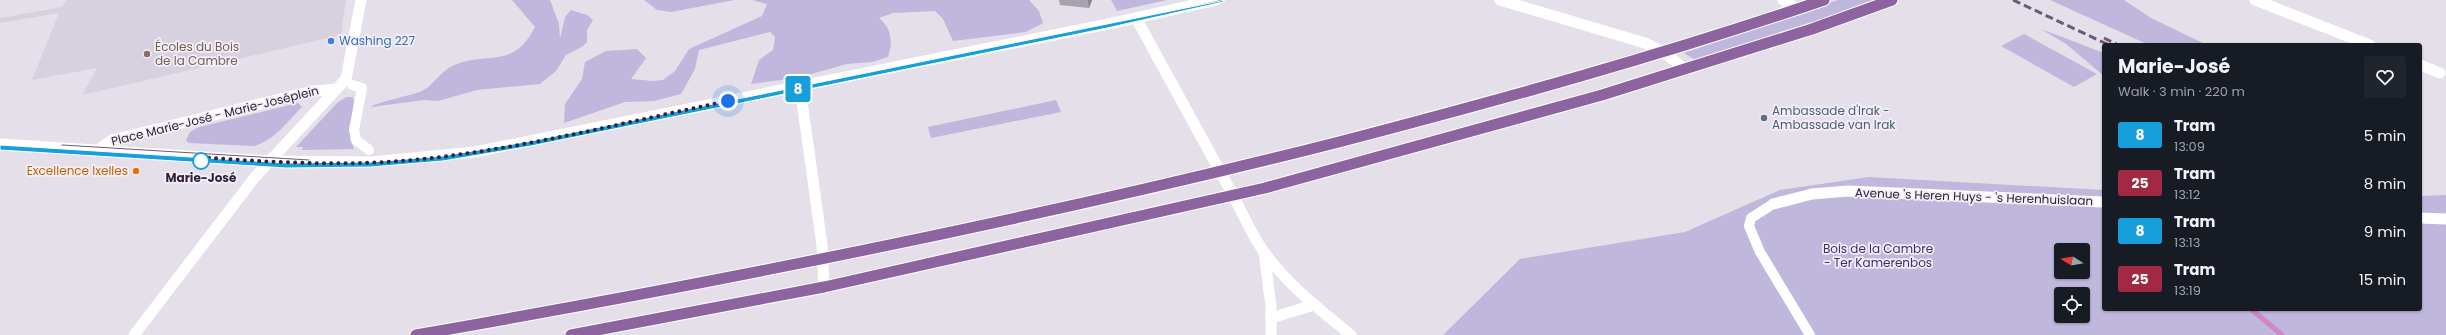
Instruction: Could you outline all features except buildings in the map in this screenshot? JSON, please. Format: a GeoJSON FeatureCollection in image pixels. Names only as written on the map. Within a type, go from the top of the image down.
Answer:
{"type":"FeatureCollection","features":[{"type":"Feature","properties":{"kind":"main road"},"geometry":{"type":"LineString","coordinates":[[416,335],[661,292],[822,260],[1032,216],[1220,172],[1473,106],[1663,52],[1824,0]]}},
{"type":"Feature","properties":{"kind":"main road"},"geometry":{"type":"LineString","coordinates":[[570,335],[824,287],[1233,195],[1487,128],[1685,69],[1812,29],[1892,0]]}},
{"type":"Feature","properties":{"kind":"street"},"geometry":{"type":"LineString","coordinates":[[134,335],[269,161],[336,89],[349,72],[361,0]]}},
{"type":"Feature","properties":{"kind":"street"},"geometry":{"type":"LineString","coordinates":[[0,144],[269,161],[351,163],[401,160],[475,152],[1136,18],[1216,0]]}},
{"type":"Feature","properties":{"kind":"street"},"geometry":{"type":"LineString","coordinates":[[1500,0],[1645,44],[1663,52],[1685,69]]}},
{"type":"Feature","properties":{"kind":"street"},"geometry":{"type":"LineString","coordinates":[[1783,0],[1798,9]]}},
{"type":"Feature","properties":{"kind":"street"},"geometry":{"type":"LineString","coordinates":[[2255,0],[2365,43]]}},
{"type":"Feature","properties":{"kind":"street"},"geometry":{"type":"LineString","coordinates":[[1136,18],[1264,252],[1314,305],[1351,335]]}},
{"type":"Feature","properties":{"kind":"street"},"geometry":{"type":"LineString","coordinates":[[2422,66],[2444,74]]}},
{"type":"Feature","properties":{"kind":"street"},"geometry":{"type":"LineString","coordinates":[[352,85],[362,88],[354,130],[356,140],[369,150]]}},
{"type":"Feature","properties":{"kind":"street"},"geometry":{"type":"LineString","coordinates":[[800,86],[822,260],[824,287]]}},
{"type":"Feature","properties":{"kind":"street","name":"Place Marie-José - Marie-Joséplein"},"geometry":{"type":"LineString","coordinates":[[96,150],[112,140],[312,91],[336,89]]}},
{"type":"Feature","properties":{"kind":"street","name":"Avenue 's Heren Huys - 's Herenhuislaan"},"geometry":{"type":"LineString","coordinates":[[1773,204],[1812,194],[1848,191],[1910,192],[2102,202]]}},
{"type":"Feature","properties":{"kind":"street"},"geometry":{"type":"LineString","coordinates":[[1773,204],[1750,218],[1749,226],[1760,252],[1810,335]]}},
{"type":"Feature","properties":{"kind":"street"},"geometry":{"type":"LineString","coordinates":[[2422,218],[2446,219]]}},
{"type":"Feature","properties":{"kind":"street"},"geometry":{"type":"LineString","coordinates":[[1264,252],[1271,318],[1271,335]]}},
{"type":"Feature","properties":{"kind":"street"},"geometry":{"type":"LineString","coordinates":[[1271,318],[1314,305]]}},
{"type":"Feature","properties":{"kind":"shaded area","name":"Écoles du Bois de la Cambre"},"geometry":{"type":"Polygon","coordinates":[[[66,0],[346,0],[341,35],[82,95],[97,68],[32,80],[59,13],[0,23],[0,18],[62,7],[66,0]]]}},
{"type":"Feature","properties":{"kind":"green space"},"geometry":{"type":"Polygon","coordinates":[[[512,0],[550,0],[559,24],[560,39],[565,17],[571,10],[587,15],[593,20],[587,30],[587,42],[583,46],[566,55],[556,71],[540,84],[477,90],[438,101],[424,100],[371,107],[379,103],[425,90],[449,67],[454,65],[478,59],[499,57],[518,49],[527,40],[535,27],[512,0]]]}},
{"type":"Feature","properties":{"kind":"green space"},"geometry":{"type":"Polygon","coordinates":[[[644,0],[734,0],[671,12],[657,10],[644,0]]]}},
{"type":"Feature","properties":{"kind":"green space"},"geometry":{"type":"Polygon","coordinates":[[[752,0],[1029,0],[1039,11],[1043,23],[1026,32],[953,41],[943,19],[935,11],[893,13],[879,18],[889,31],[891,46],[888,57],[872,62],[847,64],[797,78],[751,84],[759,60],[773,50],[775,37],[770,32],[699,50],[695,69],[681,94],[654,101],[625,102],[564,123],[565,104],[582,79],[585,62],[606,51],[637,49],[646,58],[631,79],[653,81],[663,80],[675,71],[689,49],[762,16],[767,4],[752,0]]]}},
{"type":"Feature","properties":{"kind":"green space"},"geometry":{"type":"Polygon","coordinates":[[[1111,0],[1167,0],[1117,11],[1111,0]]]}},
{"type":"Feature","properties":{"kind":"green space"},"geometry":{"type":"Polygon","coordinates":[[[1838,0],[1878,0],[1697,61],[1684,53],[1838,0]]]}},
{"type":"Feature","properties":{"kind":"green space"},"geometry":{"type":"Polygon","coordinates":[[[2050,0],[2124,0],[2151,18],[2203,43],[2145,43],[2050,0]]]}},
{"type":"Feature","properties":{"kind":"green space"},"geometry":{"type":"Polygon","coordinates":[[[2041,29],[2102,52],[2102,74],[2066,44],[2041,29]]]}},
{"type":"Feature","properties":{"kind":"green space"},"geometry":{"type":"Polygon","coordinates":[[[2024,34],[2097,74],[2074,87],[2001,46],[2024,34]]]}},
{"type":"Feature","properties":{"kind":"green space"},"geometry":{"type":"Polygon","coordinates":[[[347,97],[353,97],[354,102],[350,139],[354,149],[302,150],[303,147],[296,147],[338,102],[347,97]]]}},
{"type":"Feature","properties":{"kind":"green space"},"geometry":{"type":"Polygon","coordinates":[[[1056,100],[1061,112],[931,138],[928,127],[1056,100]]]}},
{"type":"Feature","properties":{"kind":"green space"},"geometry":{"type":"Polygon","coordinates":[[[298,103],[302,107],[280,130],[268,139],[254,146],[189,143],[186,140],[190,132],[199,127],[298,103]]]}},
{"type":"Feature","properties":{"kind":"green space","name":"Bois de la Cambre - Ter Kamerenbos"},"geometry":{"type":"Polygon","coordinates":[[[1869,177],[2102,190],[2102,311],[2422,311],[2422,196],[2446,195],[2446,335],[1443,335],[1520,259],[1685,232],[1780,190],[1869,177]]]}},
{"type":"Feature","properties":{"kind":"waterway"},"geometry":{"type":"LineString","coordinates":[[2253,311],[2282,335]]}},
{"type":"Feature","properties":{"kind":"tram line"},"geometry":{"type":"LineString","coordinates":[[0,147],[286,166],[400,163],[475,154],[1107,26],[1223,0]]}},
{"type":"Feature","properties":{"kind":"tram line","name":"8"},"geometry":{"type":"LineString","coordinates":[[0,147],[286,166],[400,163],[443,158],[531,144],[1161,15],[1223,0]]}},
{"type":"Feature","properties":{"kind":"tram line"},"geometry":{"type":"LineString","coordinates":[[62,145],[309,160]]}},
{"type":"Feature","properties":{"kind":"railway"},"geometry":{"type":"LineString","coordinates":[[2013,0],[2105,43]]}},
{"type":"Feature","properties":{"kind":"railway"},"geometry":{"type":"LineString","coordinates":[[2104,38],[2114,43]]}},
{"type":"Feature","properties":{"kind":"place","name":"Washing 227"},"geometry":{"type":"Point","coordinates":[331,41]}},
{"type":"Feature","properties":{"kind":"place","name":"Écoles du Bois de la Cambre"},"geometry":{"type":"Point","coordinates":[147,54]}},
{"type":"Feature","properties":{"kind":"place","name":"Ambassade d'Irak - Ambassade van Irak"},"geometry":{"type":"Point","coordinates":[1764,118]}},
{"type":"Feature","properties":{"kind":"place","name":"Marie-José"},"geometry":{"type":"Point","coordinates":[201,161]}},
{"type":"Feature","properties":{"kind":"place","name":"Excellence Ixelles"},"geometry":{"type":"Point","coordinates":[136,171]}},
{"type":"Feature","properties":{"kind":"route"},"geometry":{"type":"LineString","coordinates":[[201,161],[199,157],[288,163],[344,163],[444,156],[475,152],[728,101]]}}]}
